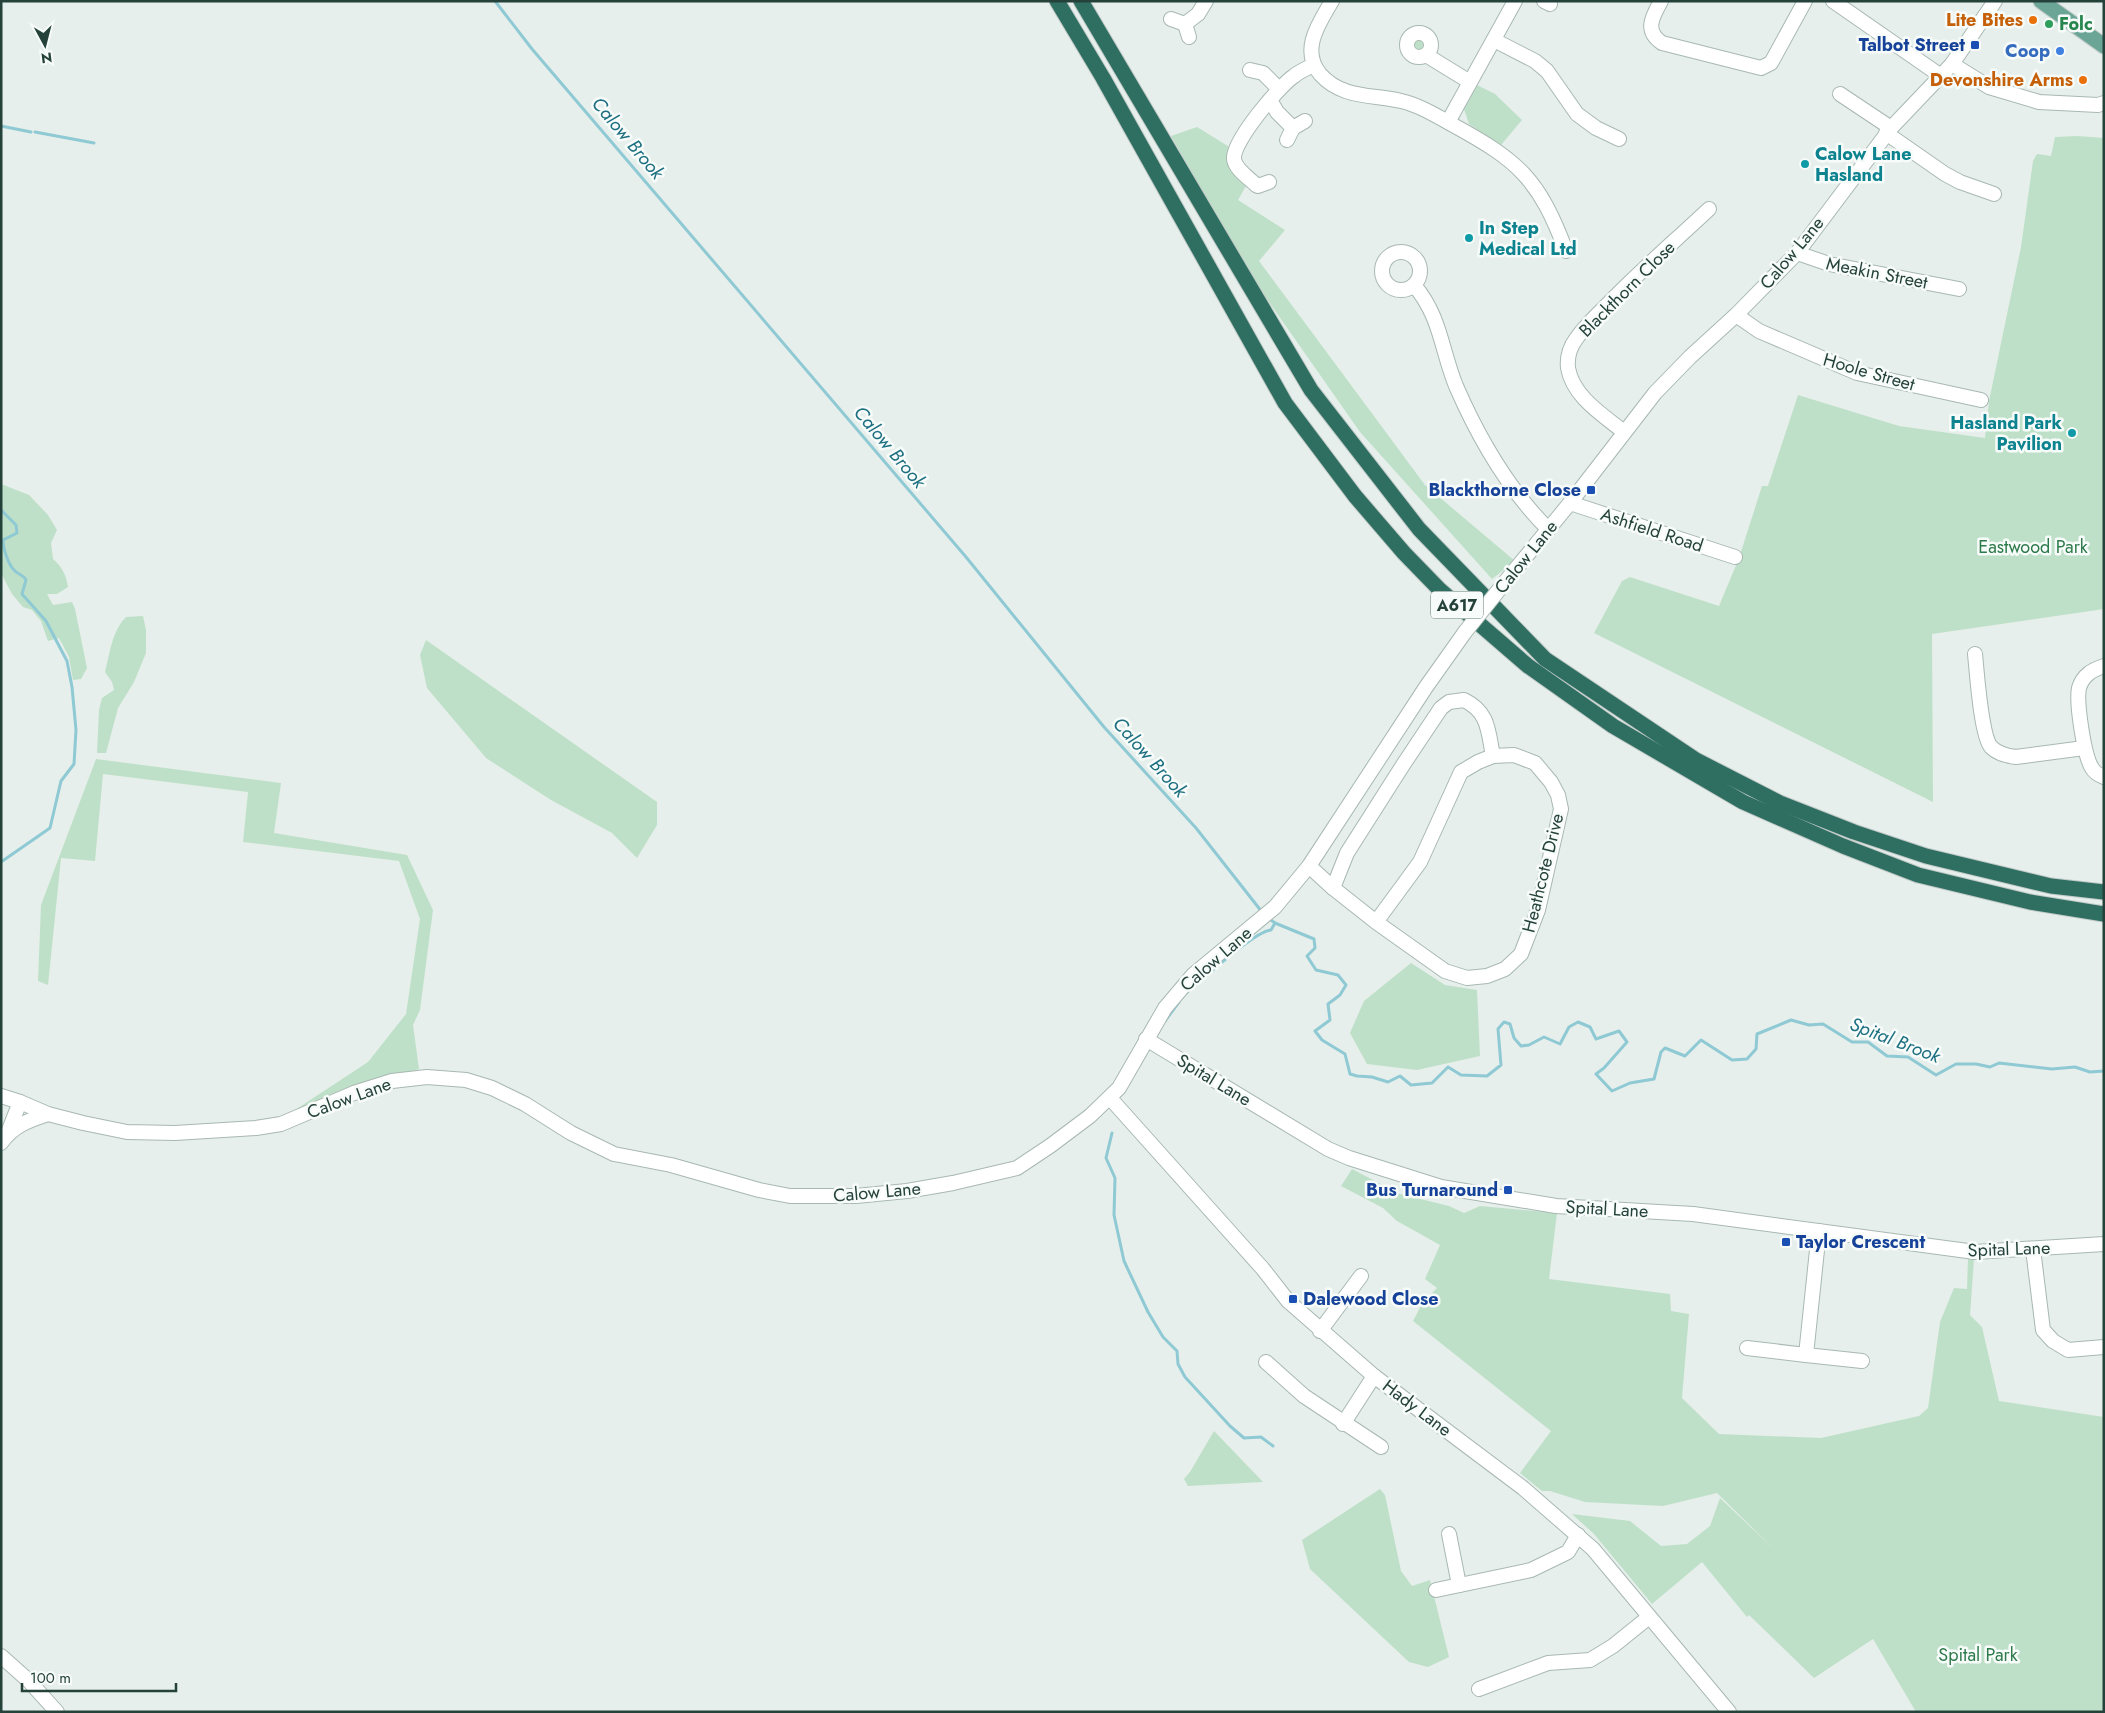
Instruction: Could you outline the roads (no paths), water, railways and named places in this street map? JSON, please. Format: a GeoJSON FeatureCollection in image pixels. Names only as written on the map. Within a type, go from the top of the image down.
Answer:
{"type":"FeatureCollection","features":[{"type":"Feature","properties":{"kind":"highway","name":"A617"},"geometry":{"type":"LineString","coordinates":[[1057,1],[1108,87],[1285,403],[1355,496],[1404,553],[1440,590],[1528,666],[1613,726],[1743,802],[1843,846],[1918,875],[2030,902],[2104,914]]}},
{"type":"Feature","properties":{"kind":"highway","name":"A617"},"geometry":{"type":"LineString","coordinates":[[1081,1],[1311,390],[1419,529],[1545,659],[1696,760],[1780,803],[1854,832],[1926,856],[2051,886],[2104,892]]}},
{"type":"Feature","properties":{"kind":"main road"},"geometry":{"type":"LineString","coordinates":[[2041,1],[2104,46]]}},
{"type":"Feature","properties":{"kind":"street"},"geometry":{"type":"LineString","coordinates":[[1182,27],[1198,14],[1206,1]]}},
{"type":"Feature","properties":{"kind":"street"},"geometry":{"type":"LineString","coordinates":[[1332,1],[1311,43],[1314,65],[1321,74],[1347,92],[1403,101],[1448,122],[1490,146],[1518,167],[1529,179],[1565,233],[1566,251]]}},
{"type":"Feature","properties":{"kind":"street"},"geometry":{"type":"LineString","coordinates":[[1448,122],[1515,1]]}},
{"type":"Feature","properties":{"kind":"street"},"geometry":{"type":"LineString","coordinates":[[1661,1],[1651,24],[1652,32],[1656,39],[1662,43],[1761,68],[1771,63],[1805,1]]}},
{"type":"Feature","properties":{"kind":"street"},"geometry":{"type":"LineString","coordinates":[[1833,1],[1941,76]]}},
{"type":"Feature","properties":{"kind":"street","name":"Calow Lane"},"geometry":{"type":"LineString","coordinates":[[1,1096],[48,1114],[91,1125],[127,1132],[148,1133],[256,1128],[281,1124],[354,1093],[392,1080],[427,1077],[466,1080],[492,1088],[525,1104],[571,1133],[614,1154],[790,1196],[856,1196],[907,1191],[953,1183],[1017,1168],[1050,1146],[1110,1098],[1119,1088],[1165,1008],[1193,976],[1275,907],[1309,866],[1426,687],[1465,632],[1570,503],[1655,393],[1690,357],[1736,316],[1797,253],[1888,130],[1952,64],[1995,1]]}},
{"type":"Feature","properties":{"kind":"street"},"geometry":{"type":"LineString","coordinates":[[1494,40],[1535,61],[1547,72],[1577,114],[1601,135],[1619,138]]}},
{"type":"Feature","properties":{"kind":"street"},"geometry":{"type":"LineString","coordinates":[[1426,55],[1470,82]]}},
{"type":"Feature","properties":{"kind":"street"},"geometry":{"type":"LineString","coordinates":[[1952,64],[1989,87],[2039,102],[2098,105],[2104,103]]}},
{"type":"Feature","properties":{"kind":"street"},"geometry":{"type":"LineString","coordinates":[[1260,187],[1236,166],[1234,153],[1260,110],[1279,89],[1293,76],[1314,65]]}},
{"type":"Feature","properties":{"kind":"street"},"geometry":{"type":"LineString","coordinates":[[1250,70],[1263,74],[1279,89]]}},
{"type":"Feature","properties":{"kind":"street"},"geometry":{"type":"LineString","coordinates":[[1840,94],[1888,130],[1942,179],[1960,182],[1994,194]]}},
{"type":"Feature","properties":{"kind":"street"},"geometry":{"type":"LineString","coordinates":[[1270,100],[1276,112],[1295,130]]}},
{"type":"Feature","properties":{"kind":"street","name":"Blackthorn Close"},"geometry":{"type":"LineString","coordinates":[[1624,432],[1591,406],[1573,384],[1568,366],[1569,354],[1575,340],[1623,289],[1695,215],[1709,210]]}},
{"type":"Feature","properties":{"kind":"street","name":"Meakin Street"},"geometry":{"type":"LineString","coordinates":[[1797,253],[1829,264],[1959,290]]}},
{"type":"Feature","properties":{"kind":"street"},"geometry":{"type":"LineString","coordinates":[[1414,285],[1427,300],[1456,386],[1492,459],[1514,492],[1548,529]]}},
{"type":"Feature","properties":{"kind":"street","name":"Hoole Street"},"geometry":{"type":"LineString","coordinates":[[1736,316],[1759,331],[1857,373],[1981,400]]}},
{"type":"Feature","properties":{"kind":"street","name":"Ashfield Road"},"geometry":{"type":"LineString","coordinates":[[1570,503],[1735,557]]}},
{"type":"Feature","properties":{"kind":"street"},"geometry":{"type":"LineString","coordinates":[[1975,654],[1982,672],[1986,736],[1990,746],[2006,756],[2024,757],[2084,748]]}},
{"type":"Feature","properties":{"kind":"street"},"geometry":{"type":"LineString","coordinates":[[2104,666],[2086,675],[2080,688],[2078,699],[2086,756],[2093,770],[2104,777]]}},
{"type":"Feature","properties":{"kind":"street"},"geometry":{"type":"LineString","coordinates":[[1333,888],[1347,853],[1441,708],[1449,702],[1464,700],[1480,710],[1485,720],[1493,756]]}},
{"type":"Feature","properties":{"kind":"street","name":"Heathcote Drive"},"geometry":{"type":"LineString","coordinates":[[1309,866],[1376,922],[1445,971],[1467,978],[1487,976],[1505,969],[1521,954],[1538,910],[1561,809],[1558,795],[1551,782],[1535,763],[1514,755],[1493,756],[1461,772],[1420,862],[1376,922]]}},
{"type":"Feature","properties":{"kind":"street","name":"Spital Lane"},"geometry":{"type":"LineString","coordinates":[[1146,1039],[1328,1149],[1349,1158],[1441,1187],[1556,1206],[1692,1214],[1969,1252],[2104,1244]]}},
{"type":"Feature","properties":{"kind":"street","name":"Hady Lane"},"geometry":{"type":"LineString","coordinates":[[1110,1098],[1263,1269],[1288,1301],[1320,1331],[1374,1376],[1523,1488],[1593,1549],[1729,1712]]}},
{"type":"Feature","properties":{"kind":"street"},"geometry":{"type":"LineString","coordinates":[[4,1139],[20,1102]]}},
{"type":"Feature","properties":{"kind":"street"},"geometry":{"type":"LineString","coordinates":[[4,1139],[24,1122],[48,1114]]}},
{"type":"Feature","properties":{"kind":"street"},"geometry":{"type":"LineString","coordinates":[[1806,1355],[1819,1231]]}},
{"type":"Feature","properties":{"kind":"street"},"geometry":{"type":"LineString","coordinates":[[2033,1249],[2043,1330],[2053,1341],[2068,1350],[2104,1347]]}},
{"type":"Feature","properties":{"kind":"street"},"geometry":{"type":"LineString","coordinates":[[1320,1331],[1361,1276]]}},
{"type":"Feature","properties":{"kind":"street"},"geometry":{"type":"LineString","coordinates":[[1747,1348],[1862,1361]]}},
{"type":"Feature","properties":{"kind":"street"},"geometry":{"type":"LineString","coordinates":[[1266,1362],[1304,1396],[1343,1424],[1380,1447]]}},
{"type":"Feature","properties":{"kind":"street"},"geometry":{"type":"LineString","coordinates":[[1343,1424],[1374,1376]]}},
{"type":"Feature","properties":{"kind":"street"},"geometry":{"type":"LineString","coordinates":[[1450,1534],[1459,1585]]}},
{"type":"Feature","properties":{"kind":"street"},"geometry":{"type":"LineString","coordinates":[[1436,1590],[1531,1570],[1568,1552],[1578,1535]]}},
{"type":"Feature","properties":{"kind":"street"},"geometry":{"type":"LineString","coordinates":[[1479,1689],[1548,1662],[1590,1660],[1613,1646],[1649,1617]]}},
{"type":"Feature","properties":{"kind":"street"},"geometry":{"type":"LineString","coordinates":[[1,1656],[29,1680],[58,1712]]}},
{"type":"Feature","properties":{"kind":"waterway","name":"Calow Brook"},"geometry":{"type":"LineString","coordinates":[[495,1],[532,49],[966,557],[1104,727],[1196,828],[1262,912]]}},
{"type":"Feature","properties":{"kind":"waterway"},"geometry":{"type":"LineString","coordinates":[[1,126],[31,132]]}},
{"type":"Feature","properties":{"kind":"waterway"},"geometry":{"type":"LineString","coordinates":[[35,132],[94,143]]}},
{"type":"Feature","properties":{"kind":"waterway"},"geometry":{"type":"LineString","coordinates":[[1,510],[16,525],[17,533],[3,540],[3,543],[10,564],[26,580],[22,594],[46,621],[67,661],[72,687],[76,730],[74,764],[61,781],[50,828],[1,862]]}},
{"type":"Feature","properties":{"kind":"waterway","name":"Spital Brook"},"geometry":{"type":"LineString","coordinates":[[1271,920],[1314,939],[1315,948],[1307,956],[1316,970],[1338,975],[1346,985],[1340,995],[1328,1004],[1330,1020],[1315,1031],[1322,1040],[1345,1054],[1350,1074],[1372,1077],[1388,1082],[1400,1076],[1411,1085],[1432,1083],[1448,1067],[1461,1075],[1487,1076],[1501,1065],[1498,1029],[1504,1022],[1510,1024],[1514,1038],[1521,1046],[1529,1045],[1544,1037],[1560,1044],[1569,1027],[1578,1022],[1590,1027],[1596,1039],[1619,1031],[1627,1042],[1604,1068],[1596,1074],[1612,1091],[1630,1083],[1654,1079],[1661,1052],[1665,1048],[1685,1056],[1701,1040],[1732,1060],[1747,1059],[1756,1049],[1757,1034],[1791,1020],[1809,1025],[1823,1024],[1852,1042],[1868,1042],[1887,1056],[1908,1057],[1936,1075],[1956,1064],[1976,1064],[1990,1067],[1999,1063],[2052,1069],[2075,1067],[2090,1072],[2104,1071]]}},
{"type":"Feature","properties":{"kind":"waterway"},"geometry":{"type":"LineString","coordinates":[[1186,993],[1240,947],[1271,930],[1275,923]]}},
{"type":"Feature","properties":{"kind":"waterway"},"geometry":{"type":"LineString","coordinates":[[1165,1021],[1179,1002]]}},
{"type":"Feature","properties":{"kind":"waterway"},"geometry":{"type":"LineString","coordinates":[[1112,1133],[1106,1158],[1115,1178],[1114,1215],[1124,1261],[1148,1312],[1163,1337],[1177,1351],[1178,1364],[1185,1377],[1230,1426],[1244,1438],[1261,1437],[1273,1446]]}},
{"type":"Feature","properties":{"kind":"place","name":"Lite Bites"},"geometry":{"type":"Point","coordinates":[2033,20]}},
{"type":"Feature","properties":{"kind":"place","name":"Folc"},"geometry":{"type":"Point","coordinates":[2049,24]}},
{"type":"Feature","properties":{"kind":"place","name":"Talbot Street"},"geometry":{"type":"Point","coordinates":[1975,45]}},
{"type":"Feature","properties":{"kind":"place","name":"Coop"},"geometry":{"type":"Point","coordinates":[2060,51]}},
{"type":"Feature","properties":{"kind":"place","name":"Devonshire Arms"},"geometry":{"type":"Point","coordinates":[2083,80]}},
{"type":"Feature","properties":{"kind":"place","name":"Calow Lane Hasland"},"geometry":{"type":"Point","coordinates":[1805,164]}},
{"type":"Feature","properties":{"kind":"place","name":"In Step Medical Ltd"},"geometry":{"type":"Point","coordinates":[1469,238]}},
{"type":"Feature","properties":{"kind":"place","name":"Hasland Park Pavilion"},"geometry":{"type":"Point","coordinates":[2072,433]}},
{"type":"Feature","properties":{"kind":"place","name":"Blackthorne Close"},"geometry":{"type":"Point","coordinates":[1591,490]}},
{"type":"Feature","properties":{"kind":"place","name":"Bus Turnaround"},"geometry":{"type":"Point","coordinates":[1508,1190]}},
{"type":"Feature","properties":{"kind":"place","name":"Taylor Crescent"},"geometry":{"type":"Point","coordinates":[1786,1242]}},
{"type":"Feature","properties":{"kind":"place","name":"Dalewood Close"},"geometry":{"type":"Point","coordinates":[1293,1299]}},
{"type":"Feature","properties":{"kind":"park label","name":"Eastwood Park"},"geometry":{"type":"Point","coordinates":[2033,547]}},
{"type":"Feature","properties":{"kind":"park label","name":"Spital Park"},"geometry":{"type":"Point","coordinates":[1978,1655]}}]}
